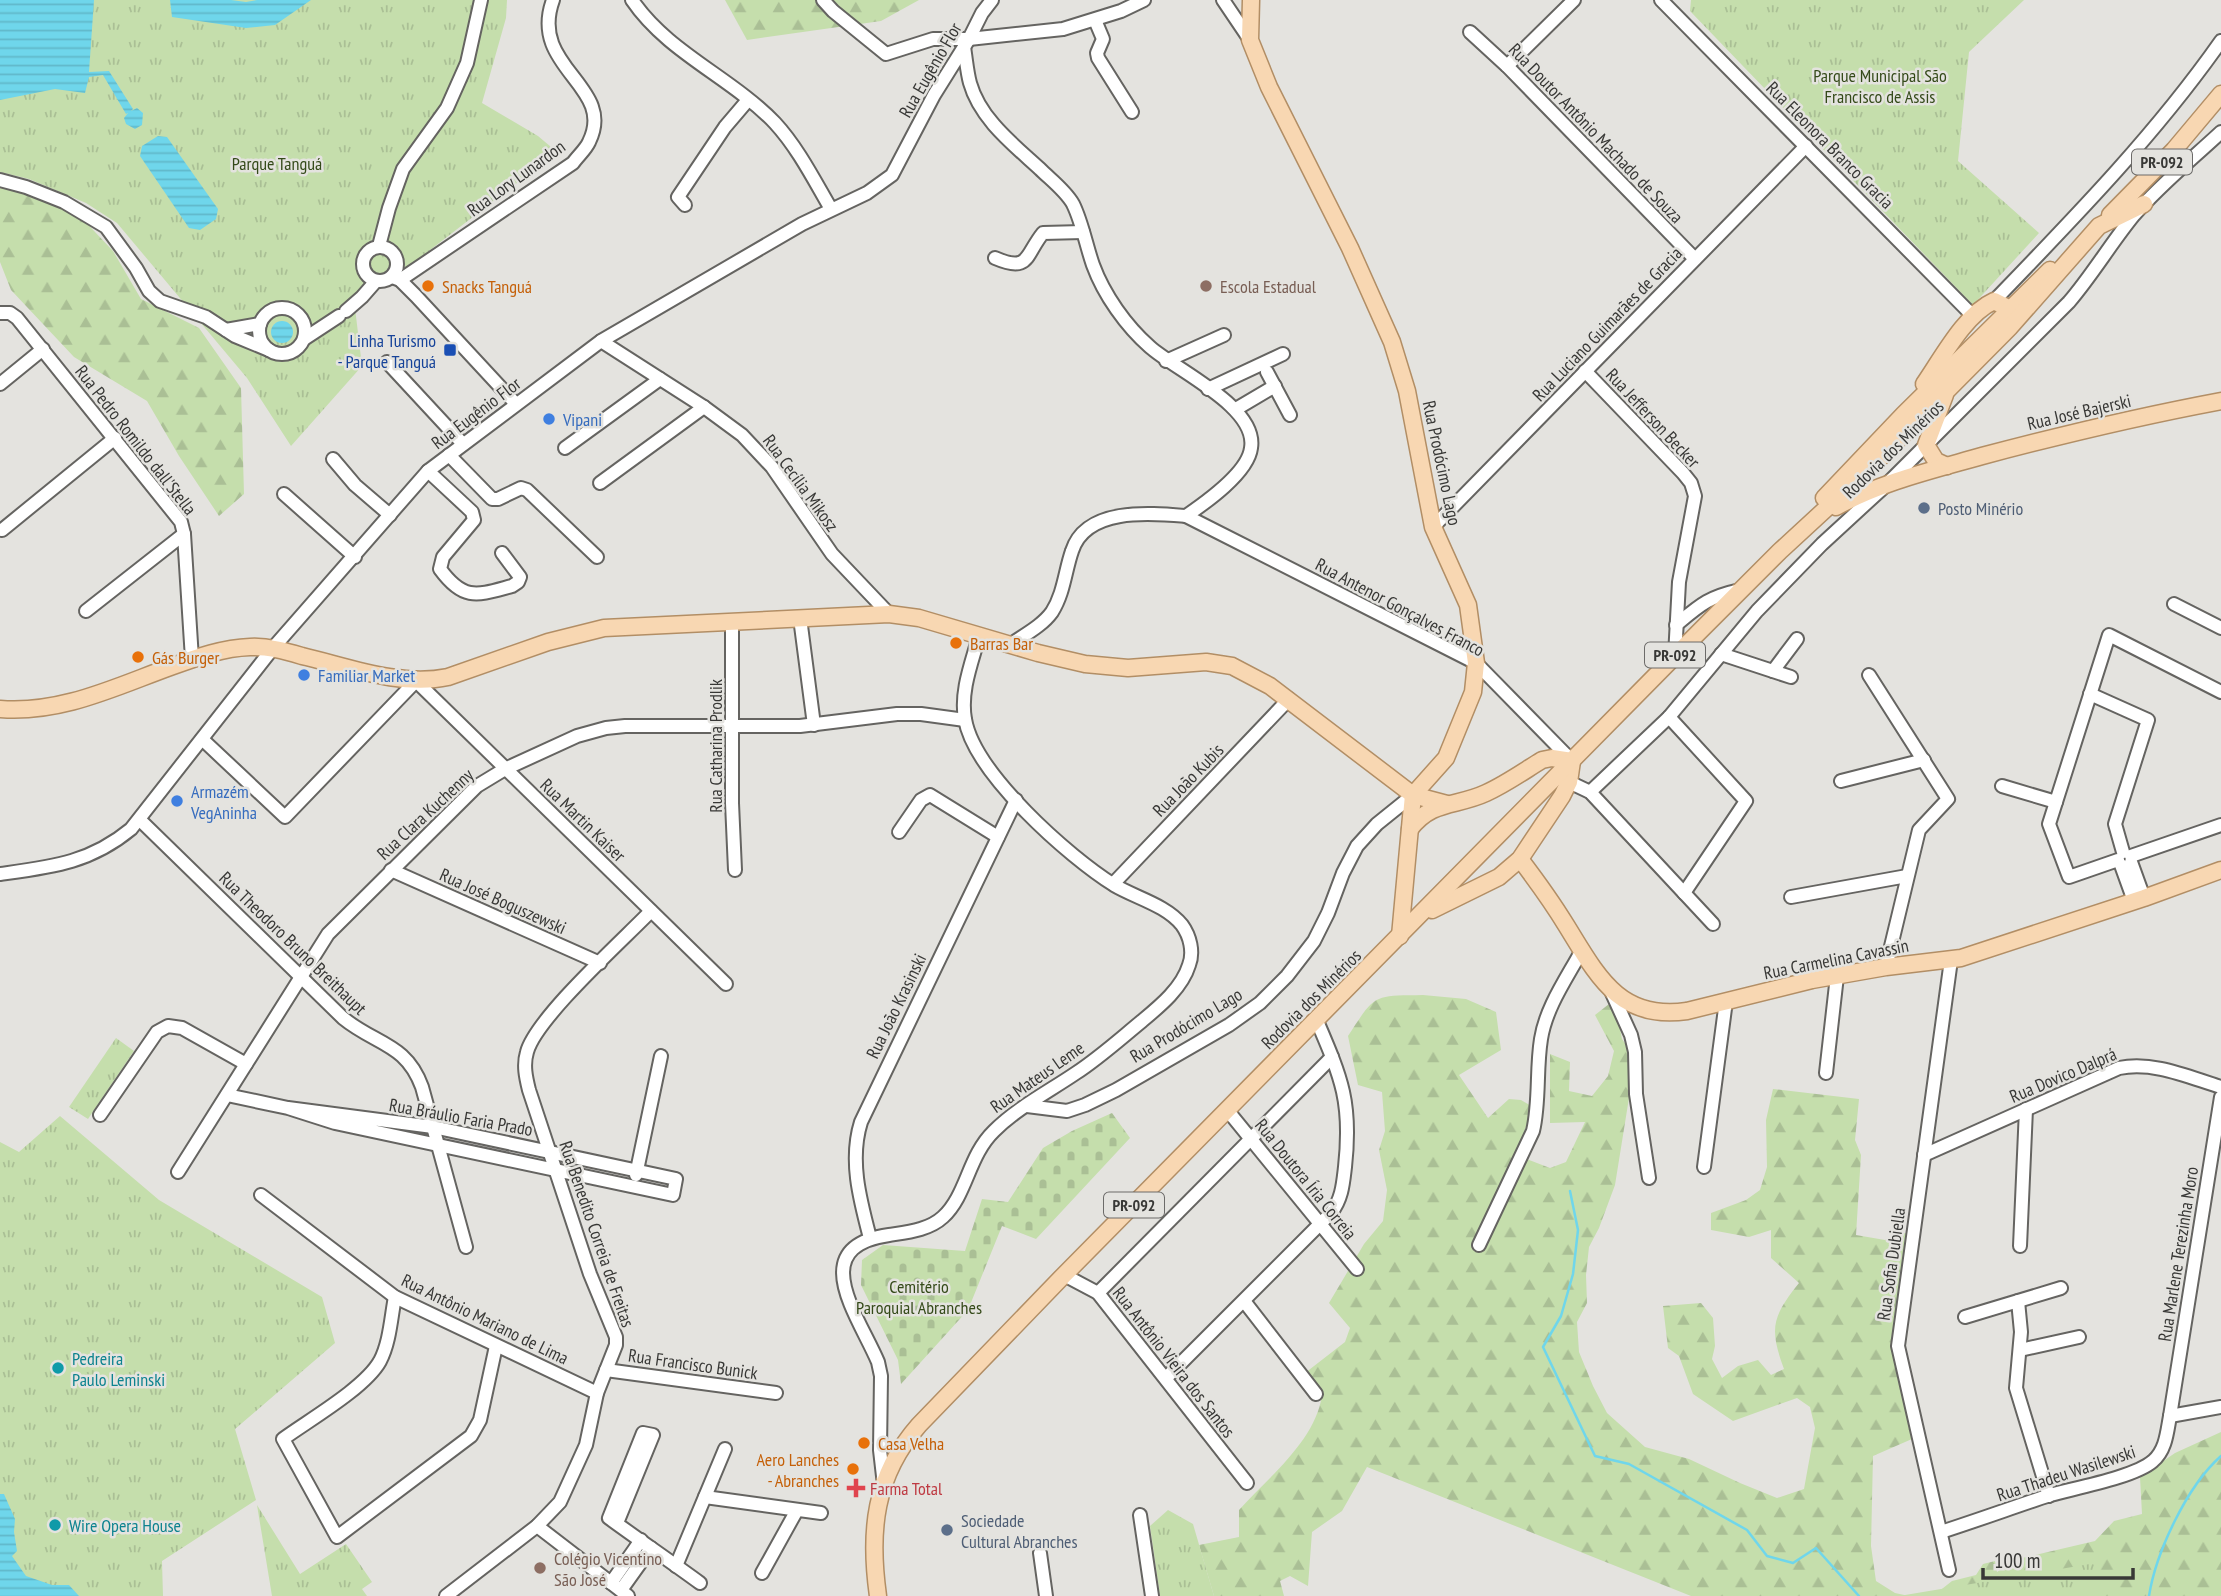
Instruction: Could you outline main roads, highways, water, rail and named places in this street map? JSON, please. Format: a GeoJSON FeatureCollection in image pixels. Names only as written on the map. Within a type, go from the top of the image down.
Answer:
{"type":"FeatureCollection","features":[{"type":"Feature","properties":{"kind":"main road","name":"Rua Prodócimo Lago"},"geometry":{"type":"LineString","coordinates":[[1251,0],[1250,40],[1279,109],[1350,248],[1392,342],[1407,391],[1433,527],[1468,605],[1476,663],[1473,692],[1451,748],[1439,768],[1413,795]]}},
{"type":"Feature","properties":{"kind":"main road","name":"Rodovia dos Minérios"},"geometry":{"type":"LineString","coordinates":[[878,1596],[872,1545],[874,1525],[892,1465],[910,1436],[1064,1275],[1740,590],[1868,470],[2010,327],[2099,226],[2174,150],[2221,94]]}},
{"type":"Feature","properties":{"kind":"main road"},"geometry":{"type":"LineString","coordinates":[[2099,226],[2144,204]]}},
{"type":"Feature","properties":{"kind":"main road","name":"Rodovia dos Minérios"},"geometry":{"type":"LineString","coordinates":[[1780,551],[1865,453],[2031,287],[2099,226]]}},
{"type":"Feature","properties":{"kind":"main road"},"geometry":{"type":"LineString","coordinates":[[1903,415],[1973,316],[1994,300],[2031,287]]}},
{"type":"Feature","properties":{"kind":"main road"},"geometry":{"type":"LineString","coordinates":[[1994,300],[2010,309],[2010,327]]}},
{"type":"Feature","properties":{"kind":"main road"},"geometry":{"type":"LineString","coordinates":[[1973,316],[1978,340]]}},
{"type":"Feature","properties":{"kind":"main road"},"geometry":{"type":"LineString","coordinates":[[1947,466],[1936,461],[1926,445],[1948,388]]}},
{"type":"Feature","properties":{"kind":"main road","name":"Rua José Bajerski"},"geometry":{"type":"LineString","coordinates":[[1809,524],[1851,499],[1947,466],[2063,436],[2221,401]]}},
{"type":"Feature","properties":{"kind":"main road"},"geometry":{"type":"LineString","coordinates":[[1865,453],[1868,470],[1884,486]]}},
{"type":"Feature","properties":{"kind":"main road"},"geometry":{"type":"LineString","coordinates":[[0,709],[26,710],[58,706],[192,659],[231,649],[273,648],[416,681],[448,677],[587,631],[620,627],[889,614],[919,618],[1064,660],[1108,667],[1218,663],[1245,671],[1289,699],[1413,795],[1447,804]]}},
{"type":"Feature","properties":{"kind":"main road"},"geometry":{"type":"LineString","coordinates":[[1410,829],[1426,812],[1484,794],[1542,760],[1552,758],[1572,761],[1569,782],[1520,859],[1492,880],[1420,915]]}},
{"type":"Feature","properties":{"kind":"main road"},"geometry":{"type":"LineString","coordinates":[[1400,936],[1413,795]]}},
{"type":"Feature","properties":{"kind":"main road","name":"Rua Carmelina Cavassin"},"geometry":{"type":"LineString","coordinates":[[1520,859],[1611,991],[1637,1007],[1662,1013],[1687,1011],[1886,967],[1951,960],[2139,900],[2221,870]]}},
{"type":"Feature","properties":{"kind":"water"},"geometry":{"type":"Polygon","coordinates":[[[0,0],[94,0],[89,72],[109,71],[133,109],[131,111],[137,108],[143,113],[142,125],[135,129],[126,124],[124,118],[128,113],[126,114],[103,75],[89,77],[85,93],[55,89],[0,100],[0,0]]]}},
{"type":"Feature","properties":{"kind":"water"},"geometry":{"type":"Polygon","coordinates":[[[170,0],[311,0],[275,25],[246,28],[172,17],[170,0]]]}},
{"type":"Feature","properties":{"kind":"water"},"geometry":{"type":"Polygon","coordinates":[[[158,136],[167,137],[218,209],[216,219],[200,230],[189,228],[140,156],[142,146],[158,136]]]}},
{"type":"Feature","properties":{"kind":"water"},"geometry":{"type":"Polygon","coordinates":[[[282,321],[290,324],[293,332],[290,340],[282,343],[274,340],[271,332],[274,324],[282,321]]]}},
{"type":"Feature","properties":{"kind":"water"},"geometry":{"type":"Polygon","coordinates":[[[0,1494],[4,1494],[15,1519],[17,1551],[12,1556],[26,1576],[52,1585],[69,1585],[79,1596],[0,1596],[0,1494]]]}},
{"type":"Feature","properties":{"kind":"waterway"},"geometry":{"type":"LineString","coordinates":[[1570,1191],[1578,1230],[1573,1274],[1561,1316],[1543,1347],[1595,1456],[1629,1464],[1747,1530],[1767,1556],[1793,1563],[1816,1548],[1859,1596]]}},
{"type":"Feature","properties":{"kind":"waterway"},"geometry":{"type":"LineString","coordinates":[[2149,1596],[2158,1560],[2175,1521],[2196,1484],[2221,1456]]}},
{"type":"Feature","properties":{"kind":"place","name":"Snacks Tanguá"},"geometry":{"type":"Point","coordinates":[428,286]}},
{"type":"Feature","properties":{"kind":"place","name":"Escola Estadual"},"geometry":{"type":"Point","coordinates":[1206,286]}},
{"type":"Feature","properties":{"kind":"place","name":"Linha Turismo - Parque Tanguá"},"geometry":{"type":"Point","coordinates":[450,350]}},
{"type":"Feature","properties":{"kind":"place","name":"Vipani"},"geometry":{"type":"Point","coordinates":[549,419]}},
{"type":"Feature","properties":{"kind":"place","name":"Posto Minério"},"geometry":{"type":"Point","coordinates":[1924,508]}},
{"type":"Feature","properties":{"kind":"place","name":"Barras Bar"},"geometry":{"type":"Point","coordinates":[956,643]}},
{"type":"Feature","properties":{"kind":"place","name":"Gás Burger"},"geometry":{"type":"Point","coordinates":[138,657]}},
{"type":"Feature","properties":{"kind":"place","name":"Familiar Market"},"geometry":{"type":"Point","coordinates":[304,675]}},
{"type":"Feature","properties":{"kind":"place","name":"Armazém VegAninha"},"geometry":{"type":"Point","coordinates":[177,801]}},
{"type":"Feature","properties":{"kind":"place","name":"Pedreira Paulo Leminski"},"geometry":{"type":"Point","coordinates":[58,1368]}},
{"type":"Feature","properties":{"kind":"place","name":"Casa Velha"},"geometry":{"type":"Point","coordinates":[864,1443]}},
{"type":"Feature","properties":{"kind":"place","name":"Aero Lanches - Abranches"},"geometry":{"type":"Point","coordinates":[853,1469]}},
{"type":"Feature","properties":{"kind":"place","name":"Farma Total"},"geometry":{"type":"Point","coordinates":[856,1488]}},
{"type":"Feature","properties":{"kind":"place","name":"Wire Opera House"},"geometry":{"type":"Point","coordinates":[55,1525]}},
{"type":"Feature","properties":{"kind":"place","name":"Sociedade Cultural Abranches"},"geometry":{"type":"Point","coordinates":[947,1530]}},
{"type":"Feature","properties":{"kind":"place","name":"Colégio Vicentino São José"},"geometry":{"type":"Point","coordinates":[540,1568]}},
{"type":"Feature","properties":{"kind":"park label","name":"Parque Municipal São Francisco de Assis"},"geometry":{"type":"Point","coordinates":[1880,85]}},
{"type":"Feature","properties":{"kind":"park label","name":"Parque Tanguá"},"geometry":{"type":"Point","coordinates":[277,163]}},
{"type":"Feature","properties":{"kind":"park label","name":"Cemitério Paroquial Abranches"},"geometry":{"type":"Point","coordinates":[919,1296]}}]}
